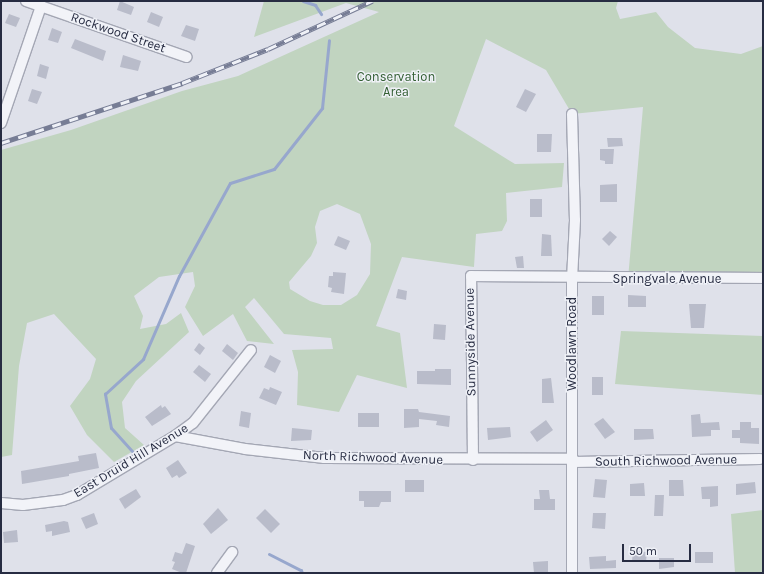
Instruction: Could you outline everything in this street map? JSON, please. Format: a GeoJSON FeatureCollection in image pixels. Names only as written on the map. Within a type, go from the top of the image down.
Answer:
{"type":"FeatureCollection","features":[{"type":"Feature","properties":{"kind":"street","name":"Rockwood Street"},"geometry":{"type":"LineString","coordinates":[[26,1],[187,57]]}},
{"type":"Feature","properties":{"kind":"street"},"geometry":{"type":"LineString","coordinates":[[1,123],[41,6]]}},
{"type":"Feature","properties":{"kind":"street","name":"Woodlawn Road"},"geometry":{"type":"LineString","coordinates":[[572,114],[575,220],[572,278],[572,573]]}},
{"type":"Feature","properties":{"kind":"street","name":"Sunnyside Avenue"},"geometry":{"type":"LineString","coordinates":[[473,460],[471,276],[572,278]]}},
{"type":"Feature","properties":{"kind":"street","name":"Springvale Avenue"},"geometry":{"type":"LineString","coordinates":[[572,278],[763,278]]}},
{"type":"Feature","properties":{"kind":"street","name":"East Druid Hill Avenue"},"geometry":{"type":"LineString","coordinates":[[1,503],[23,505],[63,500],[77,495],[175,436],[193,423],[250,350]]}},
{"type":"Feature","properties":{"kind":"street","name":"North Richwood Avenue"},"geometry":{"type":"LineString","coordinates":[[175,436],[238,448],[324,458],[573,461]]}},
{"type":"Feature","properties":{"kind":"street","name":"South Richwood Avenue"},"geometry":{"type":"LineString","coordinates":[[573,461],[760,459]]}},
{"type":"Feature","properties":{"kind":"street"},"geometry":{"type":"LineString","coordinates":[[217,573],[232,552]]}},
{"type":"Feature","properties":{"kind":"green space","name":"Conservation Area"},"geometry":{"type":"Polygon","coordinates":[[[264,1],[618,1],[616,8],[620,19],[656,12],[668,27],[695,48],[741,54],[763,46],[763,278],[628,279],[643,107],[572,114],[546,70],[486,39],[454,126],[515,164],[564,163],[562,187],[506,193],[507,221],[502,231],[476,234],[474,267],[402,257],[376,326],[400,333],[407,388],[357,375],[339,412],[297,405],[298,372],[292,350],[333,349],[331,338],[284,334],[254,298],[245,307],[274,344],[247,341],[233,314],[203,336],[185,307],[195,286],[193,272],[159,277],[134,296],[143,316],[140,329],[166,324],[181,313],[189,332],[136,381],[122,402],[125,428],[144,445],[114,462],[87,435],[70,406],[90,379],[96,359],[54,314],[27,323],[19,366],[12,455],[1,457],[1,150],[71,130],[182,91],[238,76],[379,12],[346,3],[254,37],[264,1]],[[337,204],[320,211],[315,227],[317,243],[311,256],[289,282],[290,289],[310,301],[323,305],[341,305],[357,295],[370,274],[371,244],[360,214],[337,204]]]}},
{"type":"Feature","properties":{"kind":"green space"},"geometry":{"type":"Polygon","coordinates":[[[621,331],[763,336],[763,395],[615,384],[621,331]]]}},
{"type":"Feature","properties":{"kind":"green space"},"geometry":{"type":"Polygon","coordinates":[[[763,510],[763,573],[735,573],[731,514],[763,510]]]}},
{"type":"Feature","properties":{"kind":"building"},"geometry":{"type":"Polygon","coordinates":[[[120,1],[134,7],[131,15],[117,10],[120,1]]]}},
{"type":"Feature","properties":{"kind":"building"},"geometry":{"type":"Polygon","coordinates":[[[151,12],[163,17],[159,27],[147,22],[151,12]]]}},
{"type":"Feature","properties":{"kind":"building"},"geometry":{"type":"Polygon","coordinates":[[[9,14],[20,18],[16,27],[5,23],[9,14]]]}},
{"type":"Feature","properties":{"kind":"building"},"geometry":{"type":"Polygon","coordinates":[[[186,25],[199,29],[195,41],[181,36],[186,25]]]}},
{"type":"Feature","properties":{"kind":"building"},"geometry":{"type":"Polygon","coordinates":[[[52,28],[62,32],[58,43],[48,40],[52,28]]]}},
{"type":"Feature","properties":{"kind":"building"},"geometry":{"type":"Polygon","coordinates":[[[75,39],[106,51],[103,61],[71,48],[75,39]]]}},
{"type":"Feature","properties":{"kind":"building"},"geometry":{"type":"Polygon","coordinates":[[[123,55],[141,61],[138,71],[120,67],[123,55]]]}},
{"type":"Feature","properties":{"kind":"building"},"geometry":{"type":"Polygon","coordinates":[[[40,64],[49,67],[46,79],[37,76],[40,64]]]}},
{"type":"Feature","properties":{"kind":"building"},"geometry":{"type":"Polygon","coordinates":[[[32,89],[42,92],[37,104],[28,101],[32,89]]]}},
{"type":"Feature","properties":{"kind":"building"},"geometry":{"type":"Polygon","coordinates":[[[525,89],[536,94],[526,112],[516,107],[525,89]]]}},
{"type":"Feature","properties":{"kind":"building"},"geometry":{"type":"Polygon","coordinates":[[[537,134],[552,134],[551,152],[537,152],[537,134]]]}},
{"type":"Feature","properties":{"kind":"building"},"geometry":{"type":"Polygon","coordinates":[[[607,138],[622,138],[623,146],[608,147],[607,138]]]}},
{"type":"Feature","properties":{"kind":"building"},"geometry":{"type":"Polygon","coordinates":[[[600,149],[614,149],[613,164],[605,164],[605,161],[600,160],[600,149]]]}},
{"type":"Feature","properties":{"kind":"building"},"geometry":{"type":"Polygon","coordinates":[[[617,184],[617,202],[600,202],[600,185],[617,184]]]}},
{"type":"Feature","properties":{"kind":"building"},"geometry":{"type":"Polygon","coordinates":[[[530,199],[542,199],[542,217],[530,217],[530,199]]]}},
{"type":"Feature","properties":{"kind":"building"},"geometry":{"type":"Polygon","coordinates":[[[610,231],[617,237],[609,246],[602,239],[610,231]]]}},
{"type":"Feature","properties":{"kind":"building"},"geometry":{"type":"Polygon","coordinates":[[[542,234],[551,235],[552,256],[541,256],[542,234]]]}},
{"type":"Feature","properties":{"kind":"building"},"geometry":{"type":"Polygon","coordinates":[[[338,236],[350,241],[346,250],[334,245],[338,236]]]}},
{"type":"Feature","properties":{"kind":"building"},"geometry":{"type":"Polygon","coordinates":[[[523,256],[524,268],[517,268],[515,257],[523,256]]]}},
{"type":"Feature","properties":{"kind":"building"},"geometry":{"type":"Polygon","coordinates":[[[333,272],[346,273],[344,294],[331,292],[332,288],[328,287],[329,276],[333,276],[333,272]]]}},
{"type":"Feature","properties":{"kind":"building"},"geometry":{"type":"Polygon","coordinates":[[[398,289],[407,291],[406,300],[396,298],[398,289]]]}},
{"type":"Feature","properties":{"kind":"building"},"geometry":{"type":"Polygon","coordinates":[[[628,295],[646,296],[646,307],[628,307],[628,295]]]}},
{"type":"Feature","properties":{"kind":"building"},"geometry":{"type":"Polygon","coordinates":[[[592,296],[604,296],[604,315],[592,315],[592,296]]]}},
{"type":"Feature","properties":{"kind":"building"},"geometry":{"type":"Polygon","coordinates":[[[689,304],[706,304],[704,328],[691,328],[689,304]]]}},
{"type":"Feature","properties":{"kind":"building"},"geometry":{"type":"Polygon","coordinates":[[[434,324],[446,325],[445,340],[433,339],[434,324]]]}},
{"type":"Feature","properties":{"kind":"building"},"geometry":{"type":"Polygon","coordinates":[[[199,343],[205,348],[200,355],[194,350],[199,343]]]}},
{"type":"Feature","properties":{"kind":"building"},"geometry":{"type":"Polygon","coordinates":[[[227,344],[238,353],[233,360],[222,351],[227,344]]]}},
{"type":"Feature","properties":{"kind":"building"},"geometry":{"type":"Polygon","coordinates":[[[270,355],[281,361],[275,373],[264,367],[270,355]]]}},
{"type":"Feature","properties":{"kind":"building"},"geometry":{"type":"Polygon","coordinates":[[[199,365],[211,374],[205,382],[193,372],[199,365]]]}},
{"type":"Feature","properties":{"kind":"building"},"geometry":{"type":"Polygon","coordinates":[[[435,369],[451,369],[451,385],[417,384],[417,371],[435,371],[435,369]]]}},
{"type":"Feature","properties":{"kind":"building"},"geometry":{"type":"Polygon","coordinates":[[[592,377],[603,377],[603,395],[592,395],[592,377]]]}},
{"type":"Feature","properties":{"kind":"building"},"geometry":{"type":"Polygon","coordinates":[[[551,378],[554,403],[542,403],[542,379],[551,378]]]}},
{"type":"Feature","properties":{"kind":"building"},"geometry":{"type":"Polygon","coordinates":[[[270,387],[282,392],[276,405],[259,398],[264,388],[269,390],[270,387]]]}},
{"type":"Feature","properties":{"kind":"building"},"geometry":{"type":"Polygon","coordinates":[[[161,405],[162,408],[165,406],[171,414],[152,426],[145,417],[161,405]]]}},
{"type":"Feature","properties":{"kind":"building"},"geometry":{"type":"Polygon","coordinates":[[[404,409],[418,409],[419,412],[450,416],[449,427],[436,425],[437,421],[419,419],[419,427],[404,428],[404,409]]]}},
{"type":"Feature","properties":{"kind":"building"},"geometry":{"type":"Polygon","coordinates":[[[241,411],[251,413],[249,428],[239,426],[241,411]]]}},
{"type":"Feature","properties":{"kind":"building"},"geometry":{"type":"Polygon","coordinates":[[[358,413],[379,413],[379,427],[358,427],[358,413]]]}},
{"type":"Feature","properties":{"kind":"building"},"geometry":{"type":"Polygon","coordinates":[[[700,414],[701,423],[719,422],[720,430],[711,430],[711,436],[692,437],[691,415],[700,414]]]}},
{"type":"Feature","properties":{"kind":"building"},"geometry":{"type":"Polygon","coordinates":[[[603,418],[615,432],[605,439],[594,424],[603,418]]]}},
{"type":"Feature","properties":{"kind":"building"},"geometry":{"type":"Polygon","coordinates":[[[546,420],[553,430],[537,442],[530,432],[546,420]]]}},
{"type":"Feature","properties":{"kind":"building"},"geometry":{"type":"Polygon","coordinates":[[[740,422],[751,422],[751,428],[759,428],[759,444],[740,443],[740,438],[732,438],[732,430],[740,430],[740,422]]]}},
{"type":"Feature","properties":{"kind":"building"},"geometry":{"type":"Polygon","coordinates":[[[510,427],[511,437],[488,440],[487,428],[510,427]]]}},
{"type":"Feature","properties":{"kind":"building"},"geometry":{"type":"Polygon","coordinates":[[[292,428],[312,430],[311,440],[291,441],[292,428]]]}},
{"type":"Feature","properties":{"kind":"building"},"geometry":{"type":"Polygon","coordinates":[[[634,429],[653,429],[654,439],[634,440],[634,429]]]}},
{"type":"Feature","properties":{"kind":"building"},"geometry":{"type":"Polygon","coordinates":[[[96,453],[99,468],[69,474],[69,476],[22,484],[21,471],[79,461],[78,456],[96,453]]]}},
{"type":"Feature","properties":{"kind":"building"},"geometry":{"type":"Polygon","coordinates":[[[178,460],[187,473],[179,478],[177,475],[172,478],[166,468],[178,460]]]}},
{"type":"Feature","properties":{"kind":"building"},"geometry":{"type":"Polygon","coordinates":[[[595,479],[607,480],[605,498],[593,497],[595,479]]]}},
{"type":"Feature","properties":{"kind":"building"},"geometry":{"type":"Polygon","coordinates":[[[405,480],[424,480],[424,492],[405,492],[405,480]]]}},
{"type":"Feature","properties":{"kind":"building"},"geometry":{"type":"Polygon","coordinates":[[[669,480],[683,480],[684,496],[669,496],[669,480]]]}},
{"type":"Feature","properties":{"kind":"building"},"geometry":{"type":"Polygon","coordinates":[[[755,482],[756,493],[736,495],[736,484],[755,482]]]}},
{"type":"Feature","properties":{"kind":"building"},"geometry":{"type":"Polygon","coordinates":[[[644,483],[645,496],[630,496],[630,484],[644,483]]]}},
{"type":"Feature","properties":{"kind":"building"},"geometry":{"type":"Polygon","coordinates":[[[718,486],[718,506],[710,507],[710,499],[702,499],[701,487],[718,486]]]}},
{"type":"Feature","properties":{"kind":"building"},"geometry":{"type":"Polygon","coordinates":[[[136,489],[141,497],[125,509],[119,499],[136,489]]]}},
{"type":"Feature","properties":{"kind":"building"},"geometry":{"type":"Polygon","coordinates":[[[539,490],[549,490],[550,499],[555,499],[555,510],[534,510],[534,499],[540,499],[539,490]]]}},
{"type":"Feature","properties":{"kind":"building"},"geometry":{"type":"Polygon","coordinates":[[[359,491],[391,491],[391,502],[381,502],[379,507],[364,507],[364,501],[359,501],[359,491]]]}},
{"type":"Feature","properties":{"kind":"building"},"geometry":{"type":"Polygon","coordinates":[[[655,495],[664,495],[663,516],[654,516],[655,495]]]}},
{"type":"Feature","properties":{"kind":"building"},"geometry":{"type":"Polygon","coordinates":[[[218,508],[228,520],[211,534],[203,524],[218,508]]]}},
{"type":"Feature","properties":{"kind":"building"},"geometry":{"type":"Polygon","coordinates":[[[265,509],[280,524],[271,533],[256,518],[265,509]]]}},
{"type":"Feature","properties":{"kind":"building"},"geometry":{"type":"Polygon","coordinates":[[[94,513],[98,524],[86,529],[81,518],[94,513]]]}},
{"type":"Feature","properties":{"kind":"building"},"geometry":{"type":"Polygon","coordinates":[[[593,513],[606,513],[605,529],[592,528],[593,513]]]}},
{"type":"Feature","properties":{"kind":"building"},"geometry":{"type":"Polygon","coordinates":[[[64,521],[68,522],[70,532],[52,536],[52,531],[46,532],[45,525],[64,521]]]}},
{"type":"Feature","properties":{"kind":"building"},"geometry":{"type":"Polygon","coordinates":[[[17,530],[18,542],[4,543],[3,532],[17,530]]]}},
{"type":"Feature","properties":{"kind":"building"},"geometry":{"type":"Polygon","coordinates":[[[186,543],[195,546],[186,573],[182,573],[172,569],[175,562],[172,561],[175,552],[182,554],[186,543]]]}},
{"type":"Feature","properties":{"kind":"building"},"geometry":{"type":"Polygon","coordinates":[[[633,551],[647,552],[646,562],[632,561],[633,551]]]}},
{"type":"Feature","properties":{"kind":"building"},"geometry":{"type":"Polygon","coordinates":[[[695,552],[713,552],[713,563],[695,563],[695,552]]]}},
{"type":"Feature","properties":{"kind":"building"},"geometry":{"type":"Polygon","coordinates":[[[606,556],[606,561],[616,560],[616,568],[590,569],[589,557],[606,556]]]}},
{"type":"Feature","properties":{"kind":"building"},"geometry":{"type":"Polygon","coordinates":[[[659,558],[674,558],[674,567],[659,569],[659,558]]]}},
{"type":"Feature","properties":{"kind":"building"},"geometry":{"type":"Polygon","coordinates":[[[548,561],[548,572],[534,573],[533,562],[548,561]]]}},
{"type":"Feature","properties":{"kind":"waterway"},"geometry":{"type":"LineString","coordinates":[[303,1],[315,5],[321,14]]}},
{"type":"Feature","properties":{"kind":"waterway"},"geometry":{"type":"LineString","coordinates":[[132,451],[111,428],[105,394],[143,359],[179,276],[230,183],[274,169],[322,108],[329,40]]}},
{"type":"Feature","properties":{"kind":"waterway"},"geometry":{"type":"LineString","coordinates":[[269,554],[301,570],[302,573]]}},
{"type":"Feature","properties":{"kind":"railway"},"geometry":{"type":"LineString","coordinates":[[1,143],[182,83],[268,49],[372,1]]}}]}
